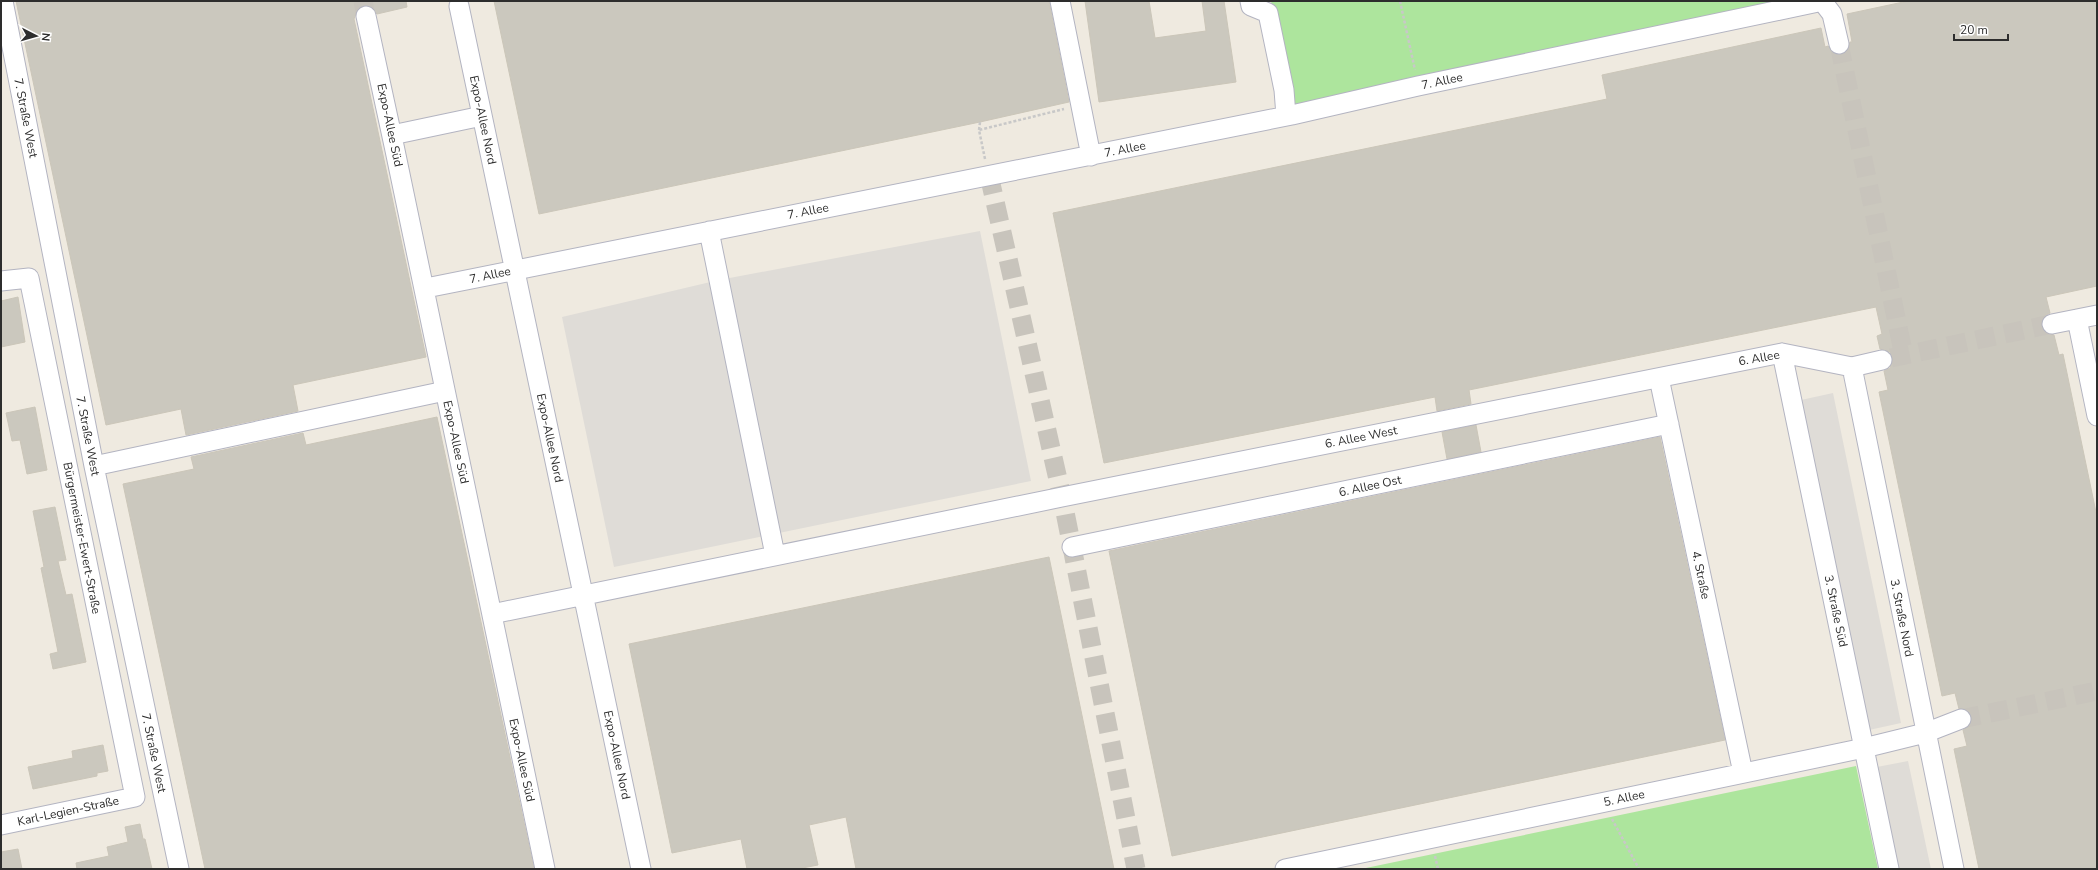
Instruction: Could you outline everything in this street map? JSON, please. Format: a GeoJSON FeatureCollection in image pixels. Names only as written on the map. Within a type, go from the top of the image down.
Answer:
{"type":"FeatureCollection","features":[{"type":"Feature","properties":{"kind":"street","name":"7. Straße West"},"geometry":{"type":"LineString","coordinates":[[4,1],[94,466],[179,869]]}},
{"type":"Feature","properties":{"kind":"street"},"geometry":{"type":"LineString","coordinates":[[1060,1],[1091,156]]}},
{"type":"Feature","properties":{"kind":"street"},"geometry":{"type":"LineString","coordinates":[[1250,1],[1251,6],[1268,13],[1284,90],[1286,116]]}},
{"type":"Feature","properties":{"kind":"street"},"geometry":{"type":"LineString","coordinates":[[1823,1],[1832,14],[1839,44]]}},
{"type":"Feature","properties":{"kind":"street","name":"7. Allee"},"geometry":{"type":"LineString","coordinates":[[426,288],[1286,116],[1418,86],[1823,1]]}},
{"type":"Feature","properties":{"kind":"street","name":"Expo-Allee Nord"},"geometry":{"type":"LineString","coordinates":[[459,6],[641,869]]}},
{"type":"Feature","properties":{"kind":"street","name":"Expo-Allee Süd"},"geometry":{"type":"LineString","coordinates":[[366,16],[426,288],[445,391],[545,869]]}},
{"type":"Feature","properties":{"kind":"street"},"geometry":{"type":"LineString","coordinates":[[392,135],[482,116]]}},
{"type":"Feature","properties":{"kind":"street"},"geometry":{"type":"LineString","coordinates":[[709,231],[775,555]]}},
{"type":"Feature","properties":{"kind":"street","name":"Bürgermeister-Ewert-Straße"},"geometry":{"type":"LineString","coordinates":[[1,281],[29,278],[135,798]]}},
{"type":"Feature","properties":{"kind":"street"},"geometry":{"type":"LineString","coordinates":[[2052,324],[2097,315]]}},
{"type":"Feature","properties":{"kind":"street"},"geometry":{"type":"LineString","coordinates":[[2077,319],[2097,416]]}},
{"type":"Feature","properties":{"kind":"street","name":"6. Allee"},"geometry":{"type":"LineString","coordinates":[[1659,378],[1782,353],[1852,367],[1882,360]]}},
{"type":"Feature","properties":{"kind":"street","name":"3. Straße Süd"},"geometry":{"type":"LineString","coordinates":[[1782,353],[1889,869]]}},
{"type":"Feature","properties":{"kind":"street","name":"3. Straße Nord"},"geometry":{"type":"LineString","coordinates":[[1852,367],[1925,733],[1954,869]]}},
{"type":"Feature","properties":{"kind":"street","name":"6. Allee West"},"geometry":{"type":"LineString","coordinates":[[492,614],[775,555],[1659,378]]}},
{"type":"Feature","properties":{"kind":"street","name":"4. Straße"},"geometry":{"type":"LineString","coordinates":[[1659,378],[1743,773]]}},
{"type":"Feature","properties":{"kind":"street"},"geometry":{"type":"LineString","coordinates":[[94,466],[445,391]]}},
{"type":"Feature","properties":{"kind":"street","name":"6. Allee Ost"},"geometry":{"type":"LineString","coordinates":[[1072,547],[1669,424]]}},
{"type":"Feature","properties":{"kind":"street","name":"5. Allee"},"geometry":{"type":"LineString","coordinates":[[1285,869],[1864,748],[1925,733],[1961,719]]}},
{"type":"Feature","properties":{"kind":"street","name":"Karl-Legien-Straße"},"geometry":{"type":"LineString","coordinates":[[1,825],[135,798]]}},
{"type":"Feature","properties":{"kind":"path"},"geometry":{"type":"LineString","coordinates":[[1400,1],[1418,86]]}},
{"type":"Feature","properties":{"kind":"path"},"geometry":{"type":"LineString","coordinates":[[979,130],[1081,105]]}},
{"type":"Feature","properties":{"kind":"path"},"geometry":{"type":"LineString","coordinates":[[980,122],[979,130],[989,175]]}},
{"type":"Feature","properties":{"kind":"path"},"geometry":{"type":"LineString","coordinates":[[1603,802],[1639,869]]}},
{"type":"Feature","properties":{"kind":"green space"},"geometry":{"type":"Polygon","coordinates":[[[1271,1],[1823,1],[1292,115],[1271,1]]]}},
{"type":"Feature","properties":{"kind":"green space"},"geometry":{"type":"Polygon","coordinates":[[[1856,766],[1878,869],[1361,869],[1856,766]]]}},
{"type":"Feature","properties":{"kind":"shaded area"},"geometry":{"type":"Polygon","coordinates":[[[980,231],[1031,481],[614,567],[562,317],[719,280],[980,231]]]}},
{"type":"Feature","properties":{"kind":"shaded area"},"geometry":{"type":"Polygon","coordinates":[[[1833,393],[1901,723],[1869,730],[1801,400],[1833,393]]]}},
{"type":"Feature","properties":{"kind":"shaded area"},"geometry":{"type":"Polygon","coordinates":[[[1908,761],[1931,869],[1899,869],[1877,767],[1908,761]]]}},
{"type":"Feature","properties":{"kind":"building"},"geometry":{"type":"Polygon","coordinates":[[[16,1],[406,1],[407,7],[377,14],[370,6],[363,5],[358,8],[354,19],[426,357],[293,385],[298,411],[186,435],[181,409],[106,425],[16,1]]]}},
{"type":"Feature","properties":{"kind":"building"},"geometry":{"type":"Polygon","coordinates":[[[494,1],[1049,1],[1069,102],[539,214],[494,1]]]}},
{"type":"Feature","properties":{"kind":"building"},"geometry":{"type":"Polygon","coordinates":[[[1085,1],[1149,1],[1155,38],[1206,31],[1202,1],[1224,1],[1236,82],[1099,102],[1085,1]]]}},
{"type":"Feature","properties":{"kind":"building"},"geometry":{"type":"Polygon","coordinates":[[[1908,1],[2097,1],[2097,286],[2046,297],[2050,313],[2044,316],[2041,326],[2044,332],[2054,335],[2059,355],[2063,354],[2097,517],[2097,869],[1979,869],[1954,749],[1967,746],[1963,730],[1970,726],[1971,715],[1968,710],[1959,709],[1955,693],[1942,696],[1879,392],[1888,390],[1884,371],[1890,368],[1893,358],[1890,352],[1880,349],[1877,336],[1882,334],[1876,307],[1469,390],[1471,404],[1437,411],[1435,397],[1104,463],[1053,213],[1607,99],[1602,75],[1821,28],[1825,47],[1828,46],[1835,54],[1842,55],[1847,52],[1850,42],[1852,42],[1847,14],[1908,1]]]}},
{"type":"Feature","properties":{"kind":"building"},"geometry":{"type":"Polygon","coordinates":[[[18,297],[25,342],[1,347],[1,301],[18,297]]]}},
{"type":"Feature","properties":{"kind":"building"},"geometry":{"type":"Polygon","coordinates":[[[35,407],[47,470],[27,474],[20,440],[12,441],[6,413],[35,407]]]}},
{"type":"Feature","properties":{"kind":"building"},"geometry":{"type":"Polygon","coordinates":[[[437,417],[534,869],[205,869],[123,484],[194,469],[191,457],[303,433],[306,445],[437,417]]]}},
{"type":"Feature","properties":{"kind":"building"},"geometry":{"type":"Polygon","coordinates":[[[1476,425],[1481,452],[1447,459],[1442,432],[1476,425]]]}},
{"type":"Feature","properties":{"kind":"building"},"geometry":{"type":"Polygon","coordinates":[[[1660,437],[1725,740],[1172,856],[1109,551],[1660,437]]]}},
{"type":"Feature","properties":{"kind":"building"},"geometry":{"type":"Polygon","coordinates":[[[55,507],[66,560],[58,561],[66,595],[72,594],[86,662],[53,669],[50,654],[58,652],[41,568],[44,567],[33,511],[55,507]]]}},
{"type":"Feature","properties":{"kind":"building"},"geometry":{"type":"Polygon","coordinates":[[[1049,557],[1114,869],[856,869],[846,817],[809,825],[818,865],[797,869],[747,869],[741,839],[672,853],[629,644],[1049,557]]]}},
{"type":"Feature","properties":{"kind":"building"},"geometry":{"type":"Polygon","coordinates":[[[103,745],[108,771],[97,773],[97,776],[33,789],[28,767],[73,758],[72,751],[103,745]]]}},
{"type":"Feature","properties":{"kind":"building"},"geometry":{"type":"Polygon","coordinates":[[[140,824],[152,869],[77,869],[76,863],[109,856],[107,847],[128,842],[125,827],[140,824]]]}},
{"type":"Feature","properties":{"kind":"building"},"geometry":{"type":"Polygon","coordinates":[[[18,849],[22,869],[1,869],[1,852],[18,849]]]}},
{"type":"Feature","properties":{"kind":"tunnel"},"geometry":{"type":"LineString","coordinates":[[363,1],[366,16]]}},
{"type":"Feature","properties":{"kind":"tunnel"},"geometry":{"type":"LineString","coordinates":[[1839,44],[1904,356]]}},
{"type":"Feature","properties":{"kind":"tunnel"},"geometry":{"type":"LineString","coordinates":[[989,175],[1062,497],[1136,869]]}},
{"type":"Feature","properties":{"kind":"tunnel"},"geometry":{"type":"LineString","coordinates":[[1891,358],[2052,324]]}},
{"type":"Feature","properties":{"kind":"tunnel"},"geometry":{"type":"LineString","coordinates":[[1961,719],[2097,691]]}}]}
